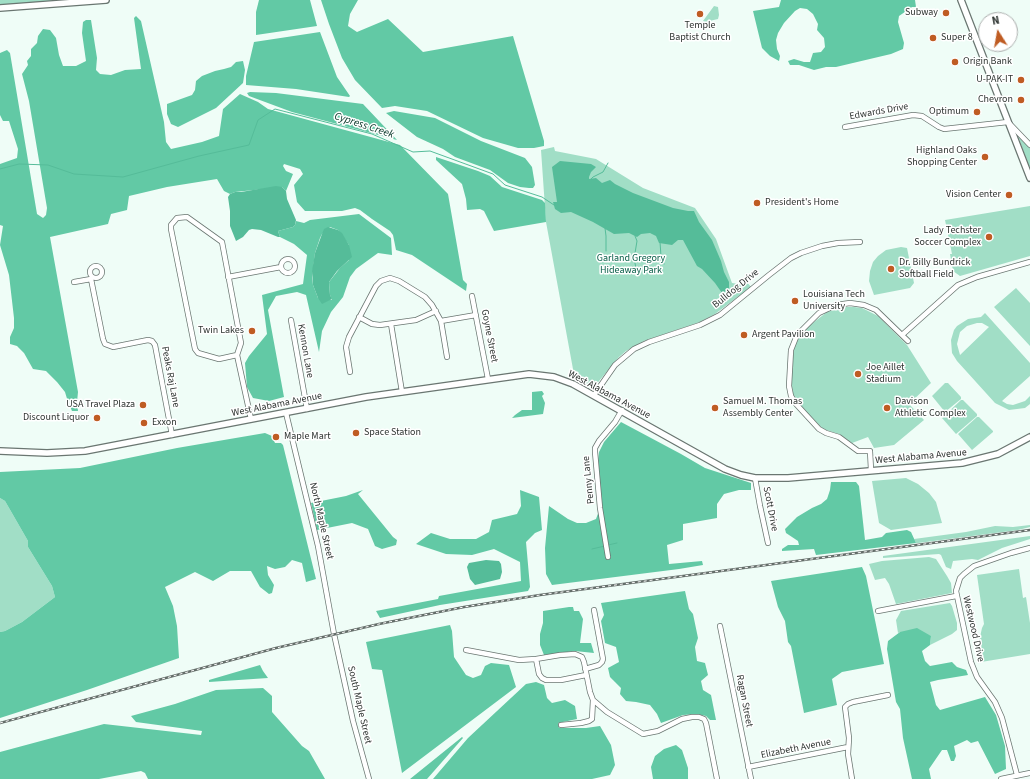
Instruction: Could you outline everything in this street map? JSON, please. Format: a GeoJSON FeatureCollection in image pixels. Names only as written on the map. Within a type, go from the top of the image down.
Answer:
{"type":"FeatureCollection","features":[{"type":"Feature","properties":{"kind":"main road"},"geometry":{"type":"LineString","coordinates":[[0,8],[106,0]]}},
{"type":"Feature","properties":{"kind":"main road"},"geometry":{"type":"LineString","coordinates":[[961,0],[1030,178]]}},
{"type":"Feature","properties":{"kind":"main road","name":"West Alabama Avenue"},"geometry":{"type":"LineString","coordinates":[[0,451],[85,451],[402,392],[522,374],[545,375],[567,381],[622,410],[725,469],[755,478],[788,478],[970,462],[998,454],[1030,437]]}},
{"type":"Feature","properties":{"kind":"street","name":"Edwards Drive"},"geometry":{"type":"LineString","coordinates":[[845,127],[913,115],[922,116],[944,129],[1008,122]]}},
{"type":"Feature","properties":{"kind":"street"},"geometry":{"type":"LineString","coordinates":[[1008,122],[1030,145]]}},
{"type":"Feature","properties":{"kind":"street"},"geometry":{"type":"LineString","coordinates":[[237,355],[218,359],[198,352],[195,349],[171,229],[173,221],[177,218],[187,217],[222,242],[240,343],[237,355],[251,420]]}},
{"type":"Feature","properties":{"kind":"street","name":"Bulldog Drive"},"geometry":{"type":"LineString","coordinates":[[594,395],[612,369],[634,349],[700,325],[720,315],[769,274],[808,250],[826,245],[860,242]]}},
{"type":"Feature","properties":{"kind":"street"},"geometry":{"type":"LineString","coordinates":[[902,335],[958,285],[977,277],[1030,262]]}},
{"type":"Feature","properties":{"kind":"street"},"geometry":{"type":"LineString","coordinates":[[228,277],[281,267]]}},
{"type":"Feature","properties":{"kind":"street","name":"Peaks Raj Lane"},"geometry":{"type":"LineString","coordinates":[[74,282],[92,278],[105,344],[113,347],[146,340],[152,341],[155,345],[172,435]]}},
{"type":"Feature","properties":{"kind":"street"},"geometry":{"type":"LineString","coordinates":[[350,372],[347,342],[378,283],[390,278],[399,281],[425,298],[436,311],[441,321],[447,357]]}},
{"type":"Feature","properties":{"kind":"street","name":"Goyne Street"},"geometry":{"type":"LineString","coordinates":[[472,296],[488,379]]}},
{"type":"Feature","properties":{"kind":"street"},"geometry":{"type":"LineString","coordinates":[[871,470],[870,451],[858,450],[839,437],[819,429],[796,404],[791,396],[789,386],[791,350],[797,335],[818,313],[829,307],[843,304],[857,303],[870,307],[882,315],[908,341]]}},
{"type":"Feature","properties":{"kind":"street"},"geometry":{"type":"LineString","coordinates":[[359,317],[376,325],[391,324],[416,320],[436,311]]}},
{"type":"Feature","properties":{"kind":"street"},"geometry":{"type":"LineString","coordinates":[[441,321],[476,315]]}},
{"type":"Feature","properties":{"kind":"street","name":"Kennon Lane"},"geometry":{"type":"LineString","coordinates":[[291,320],[307,409]]}},
{"type":"Feature","properties":{"kind":"street"},"geometry":{"type":"LineString","coordinates":[[391,324],[402,392]]}},
{"type":"Feature","properties":{"kind":"street","name":"Penny Lane"},"geometry":{"type":"LineString","coordinates":[[608,557],[600,508],[595,448],[615,422],[622,410]]}},
{"type":"Feature","properties":{"kind":"street","name":"North Maple Street"},"geometry":{"type":"LineString","coordinates":[[286,413],[318,546],[334,634]]}},
{"type":"Feature","properties":{"kind":"street","name":"Scott Drive"},"geometry":{"type":"LineString","coordinates":[[755,478],[768,543]]}},
{"type":"Feature","properties":{"kind":"street","name":"Westwood Drive"},"geometry":{"type":"LineString","coordinates":[[1019,776],[1000,712],[995,702],[977,677],[971,662],[956,596],[958,582],[964,574],[982,563],[1030,548]]}},
{"type":"Feature","properties":{"kind":"street"},"geometry":{"type":"LineString","coordinates":[[878,611],[956,596]]}},
{"type":"Feature","properties":{"kind":"street"},"geometry":{"type":"LineString","coordinates":[[585,669],[598,665],[603,659],[594,610]]}},
{"type":"Feature","properties":{"kind":"street","name":"Ragan Street"},"geometry":{"type":"LineString","coordinates":[[720,626],[750,779]]}},
{"type":"Feature","properties":{"kind":"street","name":"South Maple Street"},"geometry":{"type":"LineString","coordinates":[[334,634],[368,779]]}},
{"type":"Feature","properties":{"kind":"street"},"geometry":{"type":"LineString","coordinates":[[466,650],[519,660],[575,654],[582,657],[593,700],[592,718],[589,721],[561,725]]}},
{"type":"Feature","properties":{"kind":"street"},"geometry":{"type":"LineString","coordinates":[[536,659],[539,674],[546,680],[561,680],[586,675]]}},
{"type":"Feature","properties":{"kind":"street"},"geometry":{"type":"LineString","coordinates":[[852,779],[848,754],[849,738],[844,709],[853,702],[888,695]]}},
{"type":"Feature","properties":{"kind":"street"},"geometry":{"type":"LineString","coordinates":[[593,700],[607,712],[643,734],[658,730],[692,716],[704,719],[717,779]]}},
{"type":"Feature","properties":{"kind":"street","name":"Elizabeth Avenue"},"geometry":{"type":"LineString","coordinates":[[748,767],[848,748]]}},
{"type":"Feature","properties":{"kind":"street"},"geometry":{"type":"LineString","coordinates":[[1001,779],[1030,773]]}},
{"type":"Feature","properties":{"kind":"green space"},"geometry":{"type":"Polygon","coordinates":[[[0,0],[83,0],[0,7],[0,0]]]}},
{"type":"Feature","properties":{"kind":"green space"},"geometry":{"type":"Polygon","coordinates":[[[714,6],[718,7],[718,19],[705,22],[703,21],[714,6]]]}},
{"type":"Feature","properties":{"kind":"green space"},"geometry":{"type":"Polygon","coordinates":[[[1018,136],[1030,147],[1030,166],[1029,166],[1018,136]]]}},
{"type":"Feature","properties":{"kind":"green space","name":"Garland Gregory Hideaway Park"},"geometry":{"type":"Polygon","coordinates":[[[554,147],[555,151],[596,159],[643,188],[695,208],[716,239],[732,283],[739,284],[746,281],[751,287],[715,314],[700,322],[644,341],[626,351],[619,357],[594,387],[588,387],[575,380],[546,222],[541,150],[554,147]]]}},
{"type":"Feature","properties":{"kind":"green space","name":"Lady Techster Soccer Complex"},"geometry":{"type":"Polygon","coordinates":[[[1030,206],[1030,256],[960,276],[953,271],[950,254],[952,254],[945,220],[1030,206]]]}},
{"type":"Feature","properties":{"kind":"green space","name":"Dr. Billy Bundrick Softball Field"},"geometry":{"type":"Polygon","coordinates":[[[901,247],[907,248],[914,283],[910,288],[874,295],[869,281],[873,262],[886,250],[901,247]]]}},
{"type":"Feature","properties":{"kind":"green space"},"geometry":{"type":"Polygon","coordinates":[[[1016,288],[1030,303],[1030,346],[994,307],[1016,288]]]}},
{"type":"Feature","properties":{"kind":"green space","name":"Joe Aillet Stadium"},"geometry":{"type":"Polygon","coordinates":[[[842,307],[862,308],[878,316],[907,345],[931,383],[909,404],[924,420],[894,445],[874,448],[868,437],[852,443],[839,434],[823,429],[795,400],[791,378],[794,348],[797,341],[805,329],[827,312],[842,307]]]}},
{"type":"Feature","properties":{"kind":"green space"},"geometry":{"type":"Polygon","coordinates":[[[985,313],[1030,363],[1030,376],[1002,401],[1013,405],[1025,401],[1030,396],[1030,404],[1025,408],[1009,410],[995,403],[957,361],[952,353],[951,340],[957,326],[968,319],[981,317],[985,313]],[[982,323],[967,326],[960,332],[957,344],[960,355],[989,327],[982,323]]]}},
{"type":"Feature","properties":{"kind":"green space"},"geometry":{"type":"Polygon","coordinates":[[[945,383],[948,383],[961,397],[961,399],[945,412],[932,396],[945,383]]]}},
{"type":"Feature","properties":{"kind":"green space"},"geometry":{"type":"Polygon","coordinates":[[[961,400],[963,400],[977,414],[977,416],[956,434],[942,418],[961,400]]]}},
{"type":"Feature","properties":{"kind":"green space"},"geometry":{"type":"Polygon","coordinates":[[[977,417],[979,417],[993,432],[972,450],[958,434],[977,417]]]}},
{"type":"Feature","properties":{"kind":"green space"},"geometry":{"type":"Polygon","coordinates":[[[906,478],[918,484],[929,493],[936,502],[942,523],[891,530],[879,523],[872,481],[906,478]]]}},
{"type":"Feature","properties":{"kind":"green space"},"geometry":{"type":"Polygon","coordinates":[[[0,498],[5,501],[28,541],[28,547],[52,586],[55,597],[22,622],[0,632],[0,498]]]}},
{"type":"Feature","properties":{"kind":"green space"},"geometry":{"type":"Polygon","coordinates":[[[1030,525],[1030,527],[1018,530],[918,543],[916,543],[914,539],[966,532],[995,526],[1013,527],[1030,525]]]}},
{"type":"Feature","properties":{"kind":"green space"},"geometry":{"type":"Polygon","coordinates":[[[1030,536],[1030,539],[1002,548],[978,560],[972,559],[953,561],[951,569],[946,567],[941,555],[939,554],[883,558],[883,556],[1030,536]]]}},
{"type":"Feature","properties":{"kind":"green space"},"geometry":{"type":"Polygon","coordinates":[[[929,557],[936,559],[947,576],[951,583],[952,593],[896,604],[889,584],[885,578],[875,580],[869,564],[882,561],[929,557]]]}},
{"type":"Feature","properties":{"kind":"green space"},"geometry":{"type":"Polygon","coordinates":[[[1019,569],[1023,598],[1026,597],[1030,623],[1030,654],[981,662],[978,657],[978,646],[984,624],[977,575],[1019,569]]]}},
{"type":"Feature","properties":{"kind":"green space"},"geometry":{"type":"Polygon","coordinates":[[[950,603],[957,623],[957,630],[952,634],[930,645],[931,636],[898,633],[896,620],[901,611],[950,603]]]}},
{"type":"Feature","properties":{"kind":"shaded area"},"geometry":{"type":"Polygon","coordinates":[[[259,0],[310,0],[317,26],[256,35],[256,12],[259,0]]]}},
{"type":"Feature","properties":{"kind":"shaded area"},"geometry":{"type":"Polygon","coordinates":[[[321,0],[358,0],[350,14],[348,26],[357,32],[388,19],[423,52],[513,36],[544,141],[544,146],[534,148],[518,148],[483,138],[427,111],[395,106],[382,108],[355,80],[342,58],[321,0]]]}},
{"type":"Feature","properties":{"kind":"shaded area"},"geometry":{"type":"Polygon","coordinates":[[[781,0],[915,0],[916,7],[912,7],[899,16],[898,22],[904,43],[903,49],[891,54],[836,67],[826,67],[814,70],[799,65],[790,65],[788,61],[794,59],[810,62],[813,53],[821,52],[825,47],[824,38],[817,30],[818,24],[813,14],[807,9],[800,8],[795,11],[784,23],[778,33],[776,40],[777,49],[780,56],[779,61],[770,56],[762,48],[753,11],[779,7],[781,0]]]}},
{"type":"Feature","properties":{"kind":"shaded area"},"geometry":{"type":"Polygon","coordinates":[[[136,16],[141,21],[164,122],[166,142],[171,149],[202,142],[219,136],[223,109],[240,94],[258,102],[268,109],[400,145],[448,194],[463,280],[467,284],[466,291],[412,255],[396,250],[393,235],[390,231],[360,210],[355,208],[342,211],[305,211],[297,202],[294,185],[303,174],[300,169],[284,164],[283,166],[286,171],[293,174],[286,191],[282,187],[235,192],[230,194],[224,191],[217,179],[167,187],[129,196],[127,210],[111,214],[108,224],[50,237],[78,392],[78,411],[72,411],[65,392],[57,382],[46,371],[33,369],[24,353],[17,346],[10,344],[10,337],[14,328],[14,318],[9,275],[0,245],[3,226],[0,225],[0,164],[17,158],[18,149],[9,121],[3,121],[0,115],[0,53],[7,50],[10,53],[37,214],[43,218],[46,215],[47,208],[29,101],[22,74],[28,65],[27,61],[31,56],[31,49],[37,43],[38,36],[43,29],[50,30],[56,38],[59,55],[63,66],[76,66],[86,61],[82,33],[83,22],[86,20],[91,20],[97,58],[96,70],[100,74],[111,75],[125,70],[141,69],[134,18],[136,16]]]}},
{"type":"Feature","properties":{"kind":"shaded area"},"geometry":{"type":"Polygon","coordinates":[[[320,32],[337,77],[350,96],[349,97],[296,89],[246,85],[246,76],[254,42],[320,32]]]}},
{"type":"Feature","properties":{"kind":"shaded area"},"geometry":{"type":"Polygon","coordinates":[[[243,61],[245,70],[243,83],[216,108],[178,127],[171,124],[167,114],[167,104],[192,95],[195,90],[196,81],[202,76],[231,67],[236,62],[243,61]]]}},
{"type":"Feature","properties":{"kind":"shaded area"},"geometry":{"type":"Polygon","coordinates":[[[247,93],[276,93],[363,104],[397,140],[292,112],[249,96],[247,93]]]}},
{"type":"Feature","properties":{"kind":"shaded area"},"geometry":{"type":"Polygon","coordinates":[[[394,111],[435,118],[481,141],[525,158],[532,167],[535,185],[533,188],[529,188],[508,183],[490,170],[455,157],[443,149],[417,137],[386,113],[394,111]]]}},
{"type":"Feature","properties":{"kind":"shaded area"},"geometry":{"type":"Polygon","coordinates":[[[436,157],[490,176],[502,187],[542,200],[545,203],[546,222],[494,231],[484,211],[480,209],[467,210],[462,184],[436,160],[436,157]]]}},
{"type":"Feature","properties":{"kind":"shaded area"},"geometry":{"type":"Polygon","coordinates":[[[560,161],[591,164],[596,167],[591,172],[589,179],[596,178],[602,183],[610,180],[633,193],[673,208],[694,211],[699,222],[712,240],[729,282],[729,289],[722,293],[715,283],[702,269],[697,266],[683,240],[678,240],[672,245],[659,243],[656,236],[650,233],[641,234],[637,237],[629,233],[614,234],[571,212],[561,213],[555,209],[553,202],[557,202],[552,167],[560,161]]]}},
{"type":"Feature","properties":{"kind":"shaded area"},"geometry":{"type":"Polygon","coordinates":[[[276,186],[282,187],[286,191],[287,199],[296,220],[295,225],[293,227],[278,231],[280,237],[261,230],[252,229],[236,241],[230,226],[228,197],[230,194],[276,186]]]}},
{"type":"Feature","properties":{"kind":"shaded area"},"geometry":{"type":"Polygon","coordinates":[[[359,214],[391,238],[392,255],[378,253],[356,269],[350,277],[343,297],[331,312],[322,331],[319,352],[306,295],[297,292],[276,296],[268,310],[284,397],[269,401],[253,398],[247,387],[245,363],[267,334],[262,295],[303,284],[307,255],[294,244],[280,237],[278,231],[293,227],[296,221],[304,223],[310,220],[359,214]],[[330,227],[322,234],[315,253],[312,277],[313,285],[318,298],[332,300],[329,282],[340,268],[349,260],[349,245],[338,230],[330,227]]]}},
{"type":"Feature","properties":{"kind":"shaded area"},"geometry":{"type":"Polygon","coordinates":[[[328,227],[342,233],[349,245],[352,257],[337,271],[329,282],[330,295],[332,299],[322,304],[313,285],[312,271],[315,253],[324,229],[328,227]]]}},
{"type":"Feature","properties":{"kind":"shaded area"},"geometry":{"type":"Polygon","coordinates":[[[542,391],[544,394],[542,396],[545,403],[543,414],[512,418],[522,410],[532,410],[532,392],[542,391]]]}},
{"type":"Feature","properties":{"kind":"shaded area"},"geometry":{"type":"Polygon","coordinates":[[[621,422],[705,468],[751,483],[751,490],[739,490],[724,494],[717,504],[717,518],[683,524],[683,540],[667,545],[669,564],[702,561],[703,565],[552,585],[546,574],[545,548],[549,506],[568,519],[577,523],[586,523],[596,519],[600,508],[597,470],[599,452],[604,442],[621,422]]]}},
{"type":"Feature","properties":{"kind":"shaded area"},"geometry":{"type":"Polygon","coordinates":[[[265,433],[272,436],[275,443],[281,443],[283,445],[316,579],[306,582],[302,563],[292,560],[285,567],[275,569],[267,566],[268,575],[274,585],[272,593],[269,594],[260,587],[251,571],[230,571],[213,581],[195,572],[165,587],[173,606],[177,626],[179,658],[0,718],[0,632],[22,622],[55,597],[52,586],[28,547],[28,541],[5,501],[0,498],[0,472],[80,468],[177,448],[265,433]]]}},
{"type":"Feature","properties":{"kind":"shaded area"},"geometry":{"type":"Polygon","coordinates":[[[831,482],[856,482],[859,486],[865,540],[882,537],[886,533],[907,530],[911,532],[916,543],[816,555],[814,549],[782,551],[782,549],[788,545],[799,545],[798,541],[786,533],[785,529],[797,517],[821,504],[827,499],[831,482]]]}},
{"type":"Feature","properties":{"kind":"shaded area"},"geometry":{"type":"Polygon","coordinates":[[[363,490],[358,494],[397,540],[396,545],[382,549],[375,546],[368,529],[352,523],[317,530],[311,503],[346,496],[363,490]]]}},
{"type":"Feature","properties":{"kind":"shaded area"},"geometry":{"type":"Polygon","coordinates":[[[520,490],[539,497],[542,530],[535,533],[526,542],[530,587],[528,591],[440,605],[380,618],[376,611],[438,599],[439,596],[521,581],[520,562],[494,549],[472,555],[446,554],[416,544],[431,533],[450,539],[476,539],[489,532],[492,520],[517,514],[521,506],[520,490]]]}},
{"type":"Feature","properties":{"kind":"shaded area"},"geometry":{"type":"Polygon","coordinates":[[[486,560],[499,561],[502,572],[500,579],[475,585],[470,579],[467,567],[469,563],[486,560]]]}},
{"type":"Feature","properties":{"kind":"shaded area"},"geometry":{"type":"Polygon","coordinates":[[[862,567],[866,576],[884,664],[842,672],[832,679],[837,705],[804,713],[791,646],[788,642],[785,621],[778,607],[771,581],[862,567]]]}},
{"type":"Feature","properties":{"kind":"shaded area"},"geometry":{"type":"Polygon","coordinates":[[[685,591],[689,609],[693,614],[698,638],[695,647],[697,661],[705,663],[708,675],[701,681],[703,690],[711,695],[716,720],[710,720],[706,716],[697,714],[683,715],[661,723],[657,714],[650,705],[626,701],[620,694],[621,688],[610,677],[608,668],[619,662],[616,647],[605,643],[601,621],[604,615],[601,603],[685,591]]]}},
{"type":"Feature","properties":{"kind":"shaded area"},"geometry":{"type":"Polygon","coordinates":[[[573,607],[574,611],[579,611],[583,619],[580,643],[591,643],[594,653],[575,651],[544,655],[540,645],[543,611],[573,607]]]}},
{"type":"Feature","properties":{"kind":"shaded area"},"geometry":{"type":"Polygon","coordinates":[[[450,625],[452,631],[454,657],[466,675],[473,678],[481,675],[485,666],[491,663],[509,665],[516,687],[402,773],[382,670],[372,669],[366,642],[450,625]]]}},
{"type":"Feature","properties":{"kind":"shaded area"},"geometry":{"type":"Polygon","coordinates":[[[917,628],[931,636],[930,645],[922,651],[925,661],[930,666],[952,662],[957,667],[966,670],[968,675],[930,682],[936,705],[940,710],[985,697],[996,715],[1005,746],[1006,769],[995,774],[978,741],[971,743],[967,740],[954,746],[956,756],[954,761],[951,761],[947,750],[942,750],[929,769],[931,779],[912,779],[903,738],[900,709],[896,702],[887,649],[888,641],[900,632],[917,628]]]}},
{"type":"Feature","properties":{"kind":"shaded area"},"geometry":{"type":"Polygon","coordinates":[[[260,665],[268,678],[209,682],[209,680],[260,665]]]}},
{"type":"Feature","properties":{"kind":"shaded area"},"geometry":{"type":"Polygon","coordinates":[[[536,682],[544,685],[547,698],[552,703],[565,700],[575,706],[577,719],[558,723],[559,728],[586,728],[600,726],[611,745],[615,765],[610,775],[592,779],[433,779],[468,738],[526,684],[536,682]]]}},
{"type":"Feature","properties":{"kind":"shaded area"},"geometry":{"type":"Polygon","coordinates":[[[263,688],[272,696],[272,712],[302,746],[309,751],[325,779],[148,779],[145,773],[141,771],[99,779],[0,779],[0,752],[104,724],[201,735],[202,731],[136,722],[131,716],[175,704],[216,690],[263,688]]]}},
{"type":"Feature","properties":{"kind":"shaded area"},"geometry":{"type":"Polygon","coordinates":[[[462,737],[463,738],[427,779],[410,779],[462,737]]]}},
{"type":"Feature","properties":{"kind":"shaded area"},"geometry":{"type":"Polygon","coordinates":[[[676,745],[682,750],[688,768],[688,779],[653,779],[651,767],[655,756],[664,749],[676,745]]]}},
{"type":"Feature","properties":{"kind":"waterway","name":"Cypress Creek"},"geometry":{"type":"LineString","coordinates":[[0,169],[19,164],[48,165],[74,174],[123,177],[199,156],[249,145],[258,120],[275,109],[372,134],[413,152],[430,151],[493,174],[505,185],[542,197],[554,205]]}},
{"type":"Feature","properties":{"kind":"waterway"},"geometry":{"type":"LineString","coordinates":[[590,180],[603,172],[608,163]]}},
{"type":"Feature","properties":{"kind":"waterway"},"geometry":{"type":"LineString","coordinates":[[605,228],[606,251]]}},
{"type":"Feature","properties":{"kind":"waterway"},"geometry":{"type":"LineString","coordinates":[[635,236],[637,241],[634,259],[637,272]]}},
{"type":"Feature","properties":{"kind":"waterway"},"geometry":{"type":"LineString","coordinates":[[660,242],[661,256]]}},
{"type":"Feature","properties":{"kind":"waterway"},"geometry":{"type":"LineString","coordinates":[[662,259],[664,264]]}},
{"type":"Feature","properties":{"kind":"waterway"},"geometry":{"type":"LineString","coordinates":[[608,545],[617,543]]}},
{"type":"Feature","properties":{"kind":"waterway"},"geometry":{"type":"LineString","coordinates":[[592,549],[605,546]]}},
{"type":"Feature","properties":{"kind":"railway"},"geometry":{"type":"LineString","coordinates":[[0,723],[276,648],[379,624],[464,607],[540,595],[1030,530]]}},
{"type":"Feature","properties":{"kind":"place","name":"Subway"},"geometry":{"type":"Point","coordinates":[946,13]}},
{"type":"Feature","properties":{"kind":"place","name":"Temple Baptist Church"},"geometry":{"type":"Point","coordinates":[700,14]}},
{"type":"Feature","properties":{"kind":"place","name":"Super 8"},"geometry":{"type":"Point","coordinates":[933,38]}},
{"type":"Feature","properties":{"kind":"place","name":"Origin Bank"},"geometry":{"type":"Point","coordinates":[955,62]}},
{"type":"Feature","properties":{"kind":"place","name":"U-PAK-IT"},"geometry":{"type":"Point","coordinates":[1021,80]}},
{"type":"Feature","properties":{"kind":"place","name":"Chevron"},"geometry":{"type":"Point","coordinates":[1021,100]}},
{"type":"Feature","properties":{"kind":"place","name":"Optimum"},"geometry":{"type":"Point","coordinates":[977,112]}},
{"type":"Feature","properties":{"kind":"place","name":"Highland Oaks Shopping Center"},"geometry":{"type":"Point","coordinates":[985,157]}},
{"type":"Feature","properties":{"kind":"place","name":"Vision Center"},"geometry":{"type":"Point","coordinates":[1009,195]}},
{"type":"Feature","properties":{"kind":"place","name":"President's Home"},"geometry":{"type":"Point","coordinates":[757,203]}},
{"type":"Feature","properties":{"kind":"place","name":"Lady Techster Soccer Complex"},"geometry":{"type":"Point","coordinates":[989,237]}},
{"type":"Feature","properties":{"kind":"place","name":"Dr. Billy Bundrick Softball Field"},"geometry":{"type":"Point","coordinates":[891,269]}},
{"type":"Feature","properties":{"kind":"place","name":"Louisiana Tech University"},"geometry":{"type":"Point","coordinates":[795,301]}},
{"type":"Feature","properties":{"kind":"place","name":"Twin Lakes"},"geometry":{"type":"Point","coordinates":[252,331]}},
{"type":"Feature","properties":{"kind":"place","name":"Argent Pavilion"},"geometry":{"type":"Point","coordinates":[744,335]}},
{"type":"Feature","properties":{"kind":"place","name":"Joe Aillet Stadium"},"geometry":{"type":"Point","coordinates":[858,374]}},
{"type":"Feature","properties":{"kind":"place","name":"USA Travel Plaza"},"geometry":{"type":"Point","coordinates":[143,405]}},
{"type":"Feature","properties":{"kind":"place","name":"Samuel M. Thomas Assembly Center"},"geometry":{"type":"Point","coordinates":[715,408]}},
{"type":"Feature","properties":{"kind":"place","name":"Davison Athletic Complex"},"geometry":{"type":"Point","coordinates":[887,408]}},
{"type":"Feature","properties":{"kind":"place","name":"Discount Liquor"},"geometry":{"type":"Point","coordinates":[97,418]}},
{"type":"Feature","properties":{"kind":"place","name":"Exxon"},"geometry":{"type":"Point","coordinates":[144,423]}},
{"type":"Feature","properties":{"kind":"place","name":"Space Station"},"geometry":{"type":"Point","coordinates":[356,433]}},
{"type":"Feature","properties":{"kind":"place","name":"Maple Mart"},"geometry":{"type":"Point","coordinates":[276,437]}}]}
